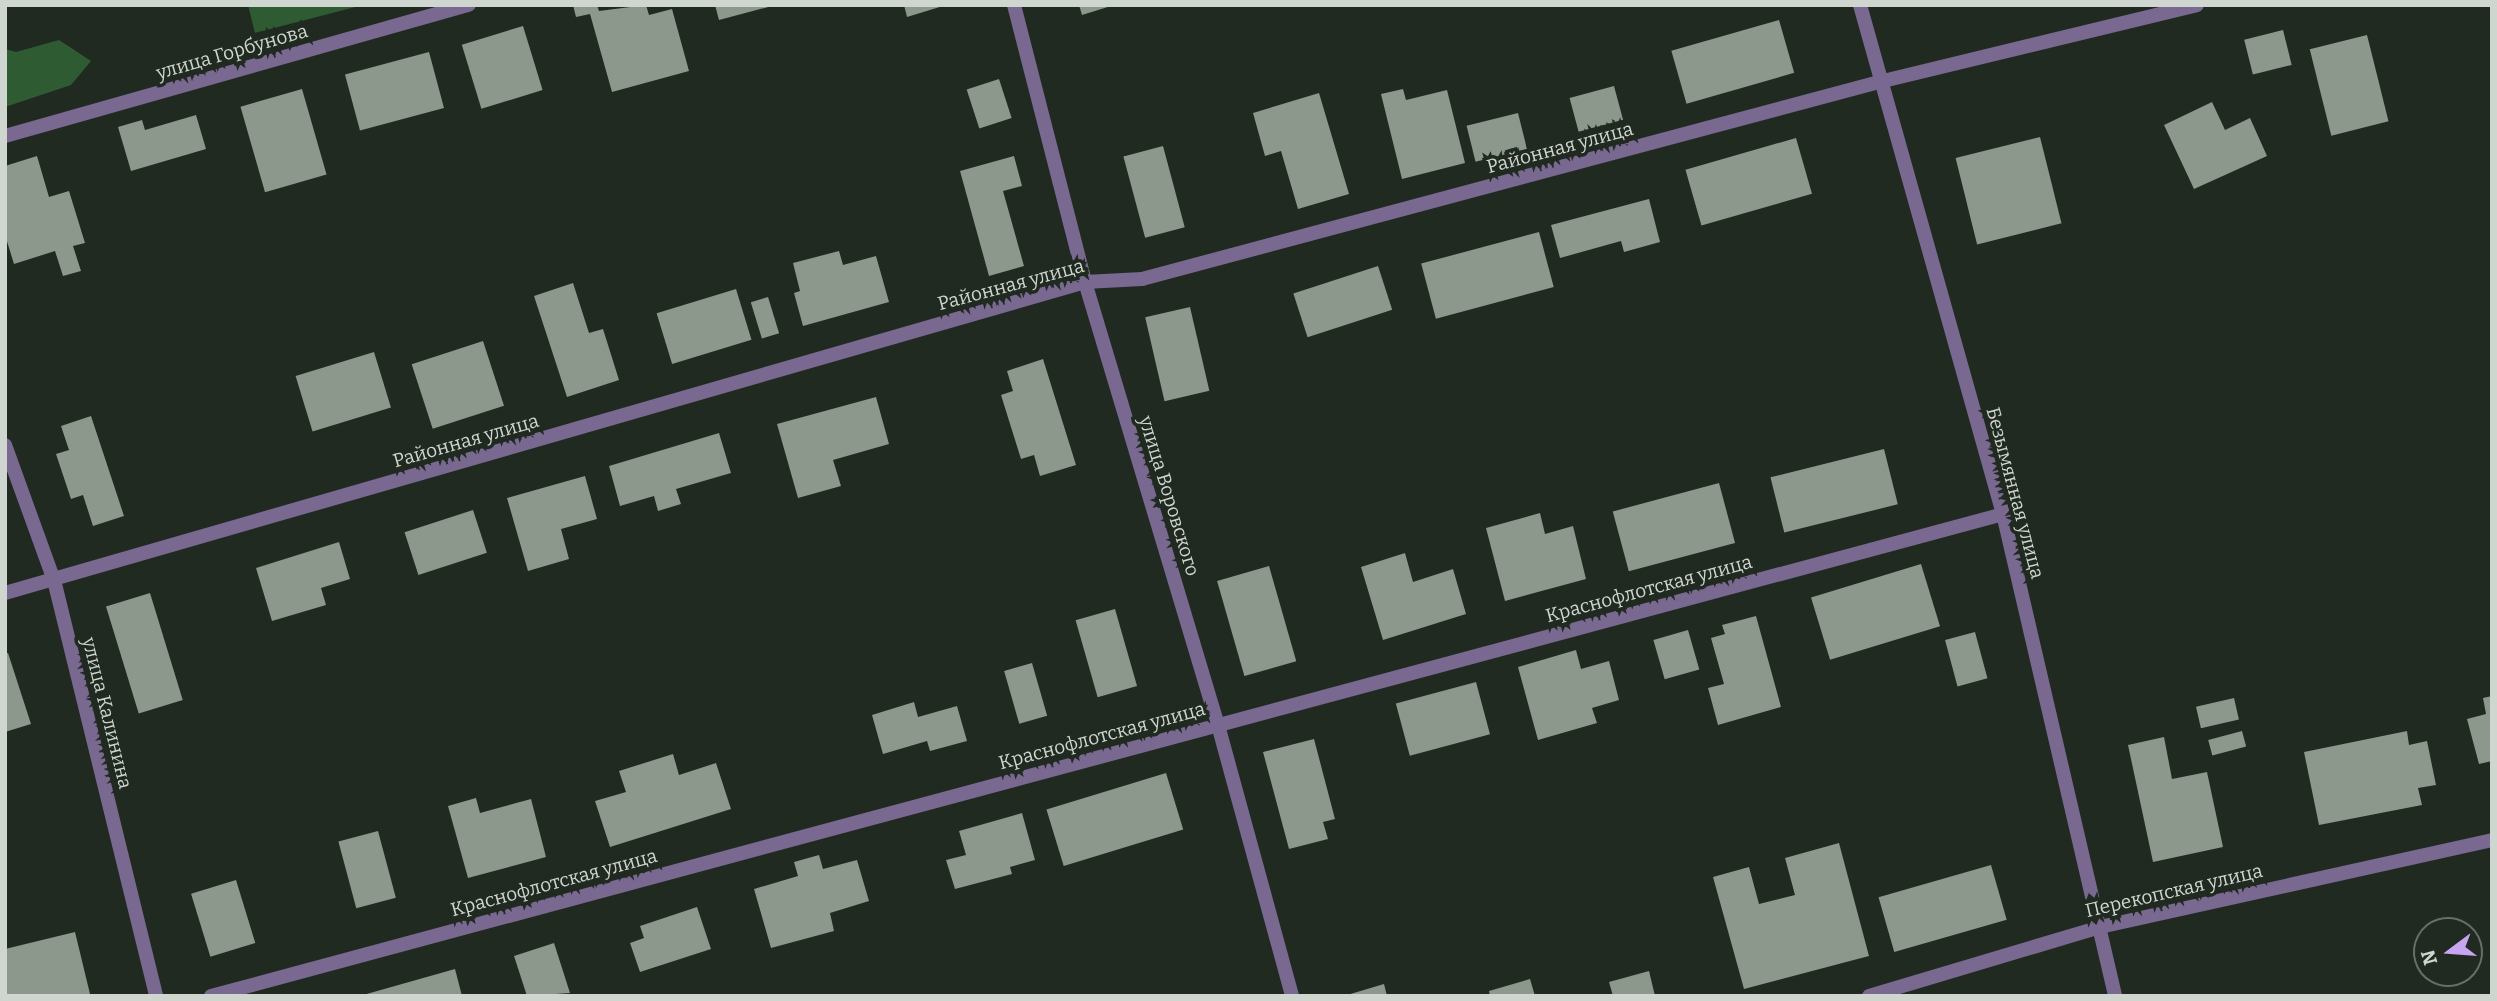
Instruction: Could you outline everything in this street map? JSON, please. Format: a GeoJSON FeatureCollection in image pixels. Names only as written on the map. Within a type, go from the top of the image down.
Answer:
{"type":"FeatureCollection","features":[{"type":"Feature","properties":{"kind":"street","name":"улица Горбунова"},"geometry":{"type":"LineString","coordinates":[[5,135],[469,5]]}},
{"type":"Feature","properties":{"kind":"street","name":"улица Воровского"},"geometry":{"type":"LineString","coordinates":[[1014,5],[1085,282],[1218,725],[1292,996]]}},
{"type":"Feature","properties":{"kind":"street","name":"Безымянная улица"},"geometry":{"type":"LineString","coordinates":[[1860,5],[1879,82],[2003,514],[2115,996]]}},
{"type":"Feature","properties":{"kind":"street","name":"Районная улица"},"geometry":{"type":"LineString","coordinates":[[5,593],[1085,282],[1142,279],[1879,82],[2197,5]]}},
{"type":"Feature","properties":{"kind":"street","name":"улица Калинина"},"geometry":{"type":"LineString","coordinates":[[5,444],[54,580],[156,996]]}},
{"type":"Feature","properties":{"kind":"street","name":"Краснофлотская улица"},"geometry":{"type":"LineString","coordinates":[[211,996],[2003,514]]}},
{"type":"Feature","properties":{"kind":"street","name":"Перекопская улица"},"geometry":{"type":"LineString","coordinates":[[1869,996],[2100,927],[2492,839]]}},
{"type":"Feature","properties":{"kind":"green space"},"geometry":{"type":"Polygon","coordinates":[[[248,5],[363,5],[255,33],[248,5]]]}},
{"type":"Feature","properties":{"kind":"green space"},"geometry":{"type":"Polygon","coordinates":[[[59,40],[91,61],[71,85],[5,107],[5,49],[16,52],[59,40]]]}},
{"type":"Feature","properties":{"kind":"building"},"geometry":{"type":"Polygon","coordinates":[[[573,5],[597,5],[599,11],[646,5],[649,15],[672,9],[689,71],[612,92],[590,14],[576,17],[573,5]]]}},
{"type":"Feature","properties":{"kind":"building"},"geometry":{"type":"Polygon","coordinates":[[[715,5],[772,5],[772,6],[719,20],[715,5]]]}},
{"type":"Feature","properties":{"kind":"building"},"geometry":{"type":"Polygon","coordinates":[[[904,5],[943,5],[943,6],[907,17],[904,5]]]}},
{"type":"Feature","properties":{"kind":"building"},"geometry":{"type":"Polygon","coordinates":[[[1079,5],[1111,5],[1111,6],[1082,15],[1079,5]]]}},
{"type":"Feature","properties":{"kind":"building"},"geometry":{"type":"Polygon","coordinates":[[[1779,20],[1794,73],[1686,104],[1671,51],[1779,20]]]}},
{"type":"Feature","properties":{"kind":"building"},"geometry":{"type":"Polygon","coordinates":[[[523,26],[543,90],[481,109],[462,45],[523,26]]]}},
{"type":"Feature","properties":{"kind":"building"},"geometry":{"type":"Polygon","coordinates":[[[2283,30],[2292,65],[2253,75],[2244,40],[2283,30]]]}},
{"type":"Feature","properties":{"kind":"building"},"geometry":{"type":"Polygon","coordinates":[[[2367,35],[2389,121],[2331,136],[2310,49],[2367,35]]]}},
{"type":"Feature","properties":{"kind":"building"},"geometry":{"type":"Polygon","coordinates":[[[429,52],[444,108],[360,131],[345,75],[429,52]]]}},
{"type":"Feature","properties":{"kind":"building"},"geometry":{"type":"Polygon","coordinates":[[[999,79],[1012,118],[979,128],[967,90],[999,79]]]}},
{"type":"Feature","properties":{"kind":"building"},"geometry":{"type":"Polygon","coordinates":[[[1614,86],[1623,120],[1579,132],[1570,98],[1614,86]]]}},
{"type":"Feature","properties":{"kind":"building"},"geometry":{"type":"Polygon","coordinates":[[[302,89],[327,175],[265,192],[240,107],[302,89]]]}},
{"type":"Feature","properties":{"kind":"building"},"geometry":{"type":"Polygon","coordinates":[[[1403,89],[1406,100],[1447,90],[1465,163],[1402,179],[1381,94],[1403,89]]]}},
{"type":"Feature","properties":{"kind":"building"},"geometry":{"type":"Polygon","coordinates":[[[1319,93],[1349,194],[1298,209],[1281,151],[1265,156],[1253,113],[1319,93]]]}},
{"type":"Feature","properties":{"kind":"building"},"geometry":{"type":"Polygon","coordinates":[[[2212,102],[2225,130],[2250,118],[2267,156],[2194,189],[2164,125],[2212,102]]]}},
{"type":"Feature","properties":{"kind":"building"},"geometry":{"type":"Polygon","coordinates":[[[1518,113],[1527,149],[1476,162],[1467,126],[1518,113]]]}},
{"type":"Feature","properties":{"kind":"building"},"geometry":{"type":"Polygon","coordinates":[[[196,115],[206,149],[131,171],[118,127],[142,120],[145,130],[196,115]]]}},
{"type":"Feature","properties":{"kind":"building"},"geometry":{"type":"Polygon","coordinates":[[[2040,137],[2062,223],[1977,244],[1956,158],[2040,137]]]}},
{"type":"Feature","properties":{"kind":"building"},"geometry":{"type":"Polygon","coordinates":[[[1796,138],[1812,194],[1701,225],[1685,170],[1796,138]]]}},
{"type":"Feature","properties":{"kind":"building"},"geometry":{"type":"Polygon","coordinates":[[[1163,146],[1185,227],[1145,238],[1123,157],[1163,146]]]}},
{"type":"Feature","properties":{"kind":"building"},"geometry":{"type":"Polygon","coordinates":[[[37,156],[49,197],[69,191],[85,243],[73,246],[81,271],[63,276],[55,251],[14,264],[5,235],[5,166],[37,156]]]}},
{"type":"Feature","properties":{"kind":"building"},"geometry":{"type":"Polygon","coordinates":[[[1014,156],[1022,186],[1003,191],[1024,266],[989,276],[960,171],[1014,156]]]}},
{"type":"Feature","properties":{"kind":"building"},"geometry":{"type":"Polygon","coordinates":[[[1649,199],[1660,242],[1624,252],[1621,241],[1560,258],[1551,225],[1649,199]]]}},
{"type":"Feature","properties":{"kind":"building"},"geometry":{"type":"Polygon","coordinates":[[[1539,232],[1554,287],[1436,319],[1421,264],[1539,232]]]}},
{"type":"Feature","properties":{"kind":"building"},"geometry":{"type":"Polygon","coordinates":[[[839,251],[843,265],[876,256],[889,302],[803,326],[794,293],[800,291],[793,263],[839,251]]]}},
{"type":"Feature","properties":{"kind":"building"},"geometry":{"type":"Polygon","coordinates":[[[1378,266],[1392,310],[1308,337],[1293,294],[1378,266]]]}},
{"type":"Feature","properties":{"kind":"building"},"geometry":{"type":"Polygon","coordinates":[[[573,283],[589,333],[603,329],[619,380],[567,397],[534,296],[573,283]]]}},
{"type":"Feature","properties":{"kind":"building"},"geometry":{"type":"Polygon","coordinates":[[[736,289],[751,340],[672,364],[657,313],[736,289]]]}},
{"type":"Feature","properties":{"kind":"building"},"geometry":{"type":"Polygon","coordinates":[[[768,297],[779,333],[762,339],[751,302],[768,297]]]}},
{"type":"Feature","properties":{"kind":"building"},"geometry":{"type":"Polygon","coordinates":[[[1190,307],[1209,391],[1165,401],[1145,317],[1190,307]]]}},
{"type":"Feature","properties":{"kind":"building"},"geometry":{"type":"Polygon","coordinates":[[[483,341],[504,406],[433,429],[412,364],[483,341]]]}},
{"type":"Feature","properties":{"kind":"building"},"geometry":{"type":"Polygon","coordinates":[[[374,352],[391,407],[313,431],[296,376],[374,352]]]}},
{"type":"Feature","properties":{"kind":"building"},"geometry":{"type":"Polygon","coordinates":[[[1043,359],[1076,465],[1040,476],[1034,455],[1021,459],[1001,395],[1013,391],[1007,371],[1043,359]]]}},
{"type":"Feature","properties":{"kind":"building"},"geometry":{"type":"Polygon","coordinates":[[[876,397],[889,444],[833,460],[841,486],[798,498],[777,424],[876,397]]]}},
{"type":"Feature","properties":{"kind":"building"},"geometry":{"type":"Polygon","coordinates":[[[91,416],[124,516],[93,526],[83,495],[71,499],[56,454],[69,450],[61,426],[91,416]]]}},
{"type":"Feature","properties":{"kind":"building"},"geometry":{"type":"Polygon","coordinates":[[[719,433],[731,473],[676,489],[681,504],[658,511],[654,496],[620,506],[609,466],[719,433]]]}},
{"type":"Feature","properties":{"kind":"building"},"geometry":{"type":"Polygon","coordinates":[[[1884,449],[1898,504],[1784,533],[1770,477],[1884,449]]]}},
{"type":"Feature","properties":{"kind":"building"},"geometry":{"type":"Polygon","coordinates":[[[585,476],[597,519],[561,529],[569,559],[528,571],[507,498],[585,476]]]}},
{"type":"Feature","properties":{"kind":"building"},"geometry":{"type":"Polygon","coordinates":[[[1719,483],[1735,543],[1629,571],[1613,511],[1719,483]]]}},
{"type":"Feature","properties":{"kind":"building"},"geometry":{"type":"Polygon","coordinates":[[[473,510],[487,553],[418,575],[405,532],[473,510]]]}},
{"type":"Feature","properties":{"kind":"building"},"geometry":{"type":"Polygon","coordinates":[[[1540,513],[1545,534],[1573,526],[1586,579],[1505,601],[1486,528],[1540,513]]]}},
{"type":"Feature","properties":{"kind":"building"},"geometry":{"type":"Polygon","coordinates":[[[339,542],[350,579],[321,588],[326,605],[272,621],[256,568],[339,542]]]}},
{"type":"Feature","properties":{"kind":"building"},"geometry":{"type":"Polygon","coordinates":[[[1405,553],[1413,582],[1453,569],[1466,614],[1383,640],[1361,567],[1405,553]]]}},
{"type":"Feature","properties":{"kind":"building"},"geometry":{"type":"Polygon","coordinates":[[[1921,564],[1940,626],[1830,660],[1811,598],[1921,564]]]}},
{"type":"Feature","properties":{"kind":"building"},"geometry":{"type":"Polygon","coordinates":[[[1269,566],[1296,661],[1244,676],[1217,581],[1269,566]]]}},
{"type":"Feature","properties":{"kind":"building"},"geometry":{"type":"Polygon","coordinates":[[[150,593],[183,700],[139,714],[106,606],[150,593]]]}},
{"type":"Feature","properties":{"kind":"building"},"geometry":{"type":"Polygon","coordinates":[[[1115,609],[1137,686],[1098,697],[1076,620],[1115,609]]]}},
{"type":"Feature","properties":{"kind":"building"},"geometry":{"type":"Polygon","coordinates":[[[1756,616],[1781,707],[1718,725],[1708,688],[1724,684],[1711,638],[1725,634],[1722,625],[1756,616]]]}},
{"type":"Feature","properties":{"kind":"building"},"geometry":{"type":"Polygon","coordinates":[[[1688,630],[1699,669],[1665,679],[1653,640],[1688,630]]]}},
{"type":"Feature","properties":{"kind":"building"},"geometry":{"type":"Polygon","coordinates":[[[1975,632],[1987,678],[1957,686],[1945,640],[1975,632]]]}},
{"type":"Feature","properties":{"kind":"building"},"geometry":{"type":"Polygon","coordinates":[[[1576,650],[1581,669],[1609,661],[1619,700],[1592,708],[1597,723],[1538,740],[1518,667],[1576,650]]]}},
{"type":"Feature","properties":{"kind":"building"},"geometry":{"type":"Polygon","coordinates":[[[8,653],[31,724],[5,732],[5,654],[8,653]]]}},
{"type":"Feature","properties":{"kind":"building"},"geometry":{"type":"Polygon","coordinates":[[[1032,663],[1047,716],[1019,724],[1004,671],[1032,663]]]}},
{"type":"Feature","properties":{"kind":"building"},"geometry":{"type":"Polygon","coordinates":[[[1476,682],[1490,734],[1410,756],[1396,703],[1476,682]]]}},
{"type":"Feature","properties":{"kind":"building"},"geometry":{"type":"Polygon","coordinates":[[[2492,696],[2492,761],[2479,764],[2467,719],[2486,714],[2483,698],[2492,696]]]}},
{"type":"Feature","properties":{"kind":"building"},"geometry":{"type":"Polygon","coordinates":[[[2234,698],[2239,719],[2201,728],[2196,707],[2234,698]]]}},
{"type":"Feature","properties":{"kind":"building"},"geometry":{"type":"Polygon","coordinates":[[[914,702],[918,717],[957,706],[967,741],[930,751],[927,741],[883,754],[872,715],[914,702]]]}},
{"type":"Feature","properties":{"kind":"building"},"geometry":{"type":"Polygon","coordinates":[[[2242,731],[2246,746],[2212,756],[2208,740],[2242,731]]]}},
{"type":"Feature","properties":{"kind":"building"},"geometry":{"type":"Polygon","coordinates":[[[2407,731],[2409,745],[2427,741],[2436,785],[2418,788],[2422,805],[2319,825],[2304,752],[2407,731]]]}},
{"type":"Feature","properties":{"kind":"building"},"geometry":{"type":"Polygon","coordinates":[[[2164,737],[2172,779],[2207,772],[2223,847],[2153,862],[2128,745],[2164,737]]]}},
{"type":"Feature","properties":{"kind":"building"},"geometry":{"type":"Polygon","coordinates":[[[1314,739],[1335,819],[1323,822],[1328,839],[1289,849],[1263,752],[1314,739]]]}},
{"type":"Feature","properties":{"kind":"building"},"geometry":{"type":"Polygon","coordinates":[[[673,754],[679,775],[716,763],[731,809],[610,847],[595,801],[626,792],[619,771],[673,754]]]}},
{"type":"Feature","properties":{"kind":"building"},"geometry":{"type":"Polygon","coordinates":[[[1166,773],[1183,829],[1064,866],[1046,810],[1166,773]]]}},
{"type":"Feature","properties":{"kind":"building"},"geometry":{"type":"Polygon","coordinates":[[[476,798],[480,813],[531,799],[546,857],[468,878],[448,806],[476,798]]]}},
{"type":"Feature","properties":{"kind":"building"},"geometry":{"type":"Polygon","coordinates":[[[1022,813],[1035,860],[1010,867],[1012,874],[955,889],[946,860],[966,855],[959,831],[1022,813]]]}},
{"type":"Feature","properties":{"kind":"building"},"geometry":{"type":"Polygon","coordinates":[[[378,831],[396,898],[356,908],[338,842],[378,831]]]}},
{"type":"Feature","properties":{"kind":"building"},"geometry":{"type":"Polygon","coordinates":[[[1839,843],[1869,956],[1744,989],[1713,877],[1749,867],[1759,904],[1795,895],[1785,858],[1839,843]]]}},
{"type":"Feature","properties":{"kind":"building"},"geometry":{"type":"Polygon","coordinates":[[[819,855],[823,869],[857,860],[869,901],[830,913],[834,931],[771,948],[754,889],[798,876],[794,862],[819,855]]]}},
{"type":"Feature","properties":{"kind":"building"},"geometry":{"type":"Polygon","coordinates":[[[1991,865],[2007,920],[1894,952],[1879,897],[1991,865]]]}},
{"type":"Feature","properties":{"kind":"building"},"geometry":{"type":"Polygon","coordinates":[[[236,880],[255,943],[210,957],[191,894],[236,880]]]}},
{"type":"Feature","properties":{"kind":"building"},"geometry":{"type":"Polygon","coordinates":[[[697,907],[711,949],[640,972],[630,943],[644,938],[640,926],[697,907]]]}},
{"type":"Feature","properties":{"kind":"building"},"geometry":{"type":"Polygon","coordinates":[[[75,932],[90,994],[5,996],[5,949],[75,932]]]}},
{"type":"Feature","properties":{"kind":"building"},"geometry":{"type":"Polygon","coordinates":[[[554,943],[570,993],[527,996],[514,956],[554,943]]]}},
{"type":"Feature","properties":{"kind":"building"},"geometry":{"type":"Polygon","coordinates":[[[455,969],[462,996],[363,996],[363,995],[455,969]]]}},
{"type":"Feature","properties":{"kind":"building"},"geometry":{"type":"Polygon","coordinates":[[[1649,971],[1655,996],[1613,996],[1609,982],[1649,971]]]}},
{"type":"Feature","properties":{"kind":"building"},"geometry":{"type":"Polygon","coordinates":[[[1530,979],[1535,996],[1490,996],[1489,991],[1530,979]]]}},
{"type":"Feature","properties":{"kind":"building"},"geometry":{"type":"Polygon","coordinates":[[[1384,984],[1387,996],[1347,996],[1347,995],[1384,984]]]}}]}
